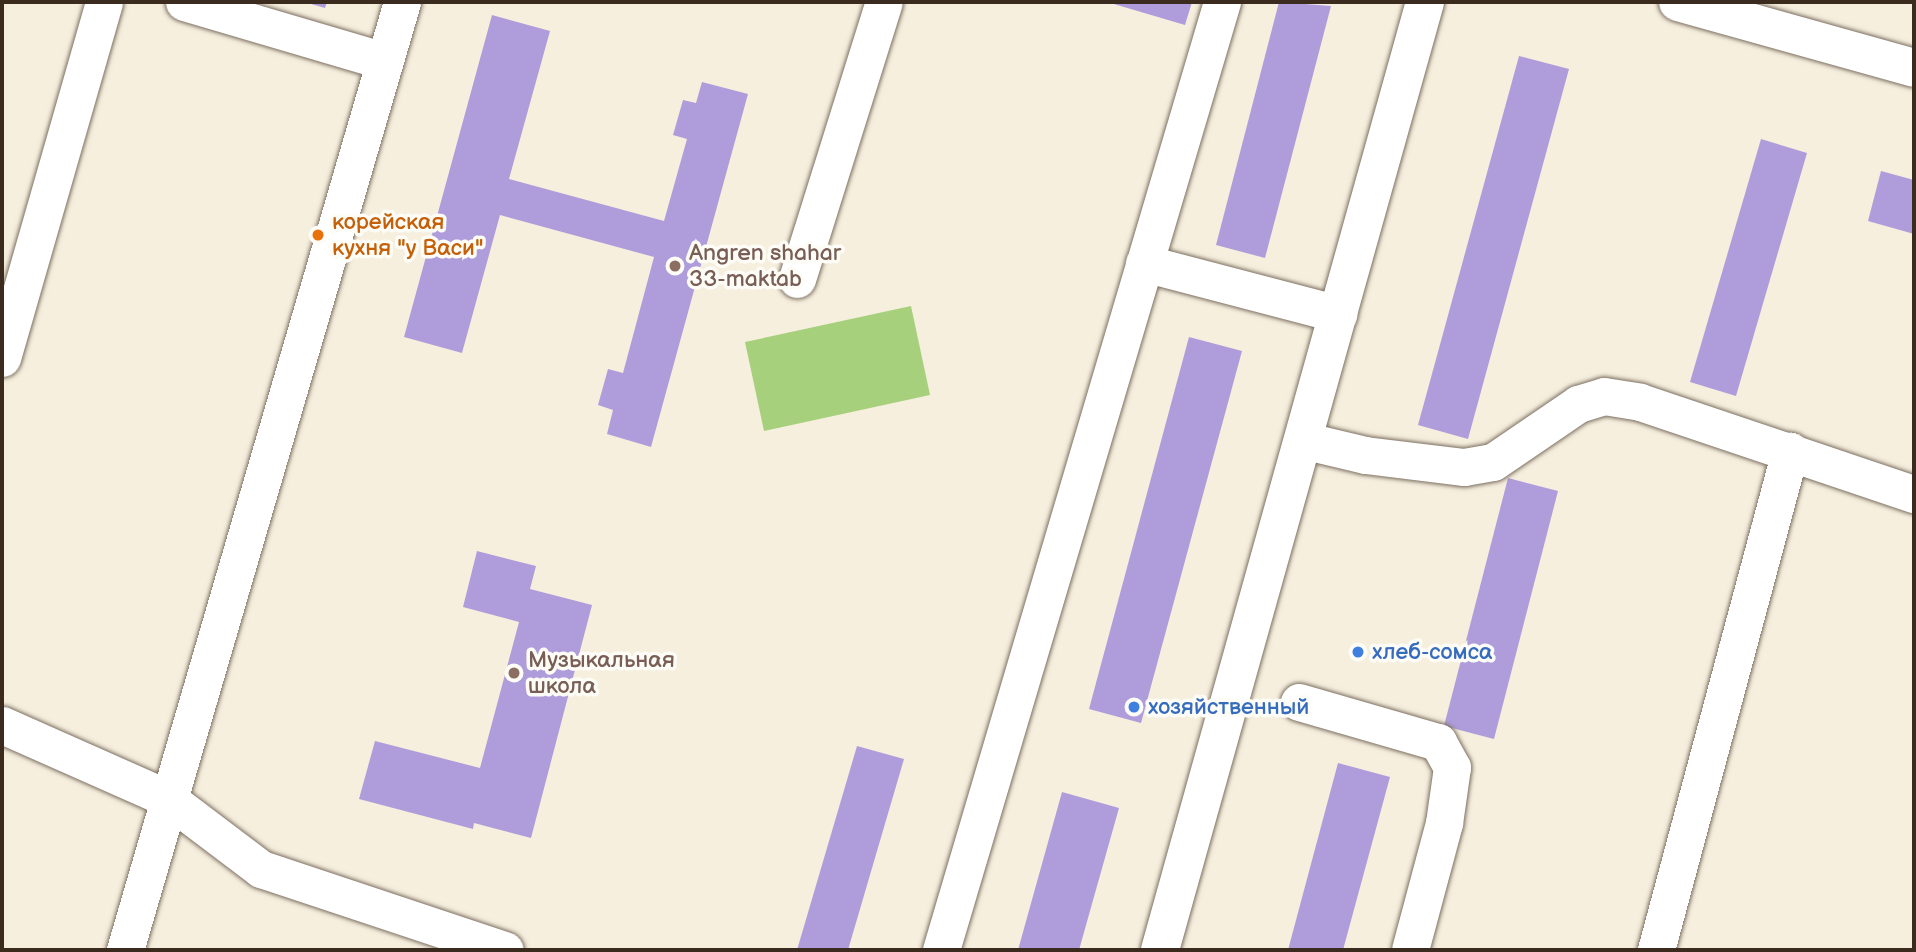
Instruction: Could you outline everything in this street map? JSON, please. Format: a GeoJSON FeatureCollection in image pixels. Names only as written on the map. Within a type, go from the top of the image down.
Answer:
{"type":"FeatureCollection","features":[{"type":"Feature","properties":{"kind":"main road"},"geometry":{"type":"LineString","coordinates":[[1160,950],[1425,2]]}},
{"type":"Feature","properties":{"kind":"main road"},"geometry":{"type":"LineString","coordinates":[[1678,2],[1914,68]]}},
{"type":"Feature","properties":{"kind":"street"},"geometry":{"type":"LineString","coordinates":[[2,358],[104,2]]}},
{"type":"Feature","properties":{"kind":"street"},"geometry":{"type":"LineString","coordinates":[[184,2],[384,61]]}},
{"type":"Feature","properties":{"kind":"street"},"geometry":{"type":"LineString","coordinates":[[125,950],[167,798],[402,2]]}},
{"type":"Feature","properties":{"kind":"street"},"geometry":{"type":"LineString","coordinates":[[797,279],[884,2]]}},
{"type":"Feature","properties":{"kind":"street"},"geometry":{"type":"LineString","coordinates":[[941,950],[1222,2]]}},
{"type":"Feature","properties":{"kind":"street"},"geometry":{"type":"LineString","coordinates":[[1144,263],[1338,314]]}},
{"type":"Feature","properties":{"kind":"street"},"geometry":{"type":"LineString","coordinates":[[1302,440],[1365,455],[1464,467],[1493,462],[1578,404],[1604,396],[1640,402],[1914,494]]}},
{"type":"Feature","properties":{"kind":"street"},"geometry":{"type":"LineString","coordinates":[[1656,950],[1790,451]]}},
{"type":"Feature","properties":{"kind":"street"},"geometry":{"type":"LineString","coordinates":[[1300,702],[1438,742],[1452,767],[1444,823],[1410,950]]}},
{"type":"Feature","properties":{"kind":"street"},"geometry":{"type":"LineString","coordinates":[[2,725],[167,798],[261,869],[505,950]]}},
{"type":"Feature","properties":{"kind":"green space"},"geometry":{"type":"Polygon","coordinates":[[[911,306],[930,395],[764,431],[745,342],[911,306]]]}},
{"type":"Feature","properties":{"kind":"building"},"geometry":{"type":"Polygon","coordinates":[[[304,2],[327,2],[325,8],[304,2]]]}},
{"type":"Feature","properties":{"kind":"building"},"geometry":{"type":"Polygon","coordinates":[[[1107,2],[1192,2],[1185,25],[1107,2]]]}},
{"type":"Feature","properties":{"kind":"building"},"geometry":{"type":"Polygon","coordinates":[[[1279,2],[1331,6],[1265,258],[1216,245],[1279,2]]]}},
{"type":"Feature","properties":{"kind":"building"},"geometry":{"type":"Polygon","coordinates":[[[492,15],[550,31],[509,179],[664,221],[687,139],[673,135],[683,100],[696,103],[702,82],[748,94],[651,447],[607,434],[613,410],[598,405],[608,369],[623,373],[654,257],[500,215],[462,353],[404,337],[492,15]]]}},
{"type":"Feature","properties":{"kind":"building"},"geometry":{"type":"Polygon","coordinates":[[[1519,56],[1569,69],[1468,439],[1418,425],[1519,56]]]}},
{"type":"Feature","properties":{"kind":"building"},"geometry":{"type":"Polygon","coordinates":[[[1761,139],[1807,153],[1736,396],[1690,382],[1761,139]]]}},
{"type":"Feature","properties":{"kind":"building"},"geometry":{"type":"Polygon","coordinates":[[[1881,171],[1914,180],[1914,234],[1868,221],[1881,171]]]}},
{"type":"Feature","properties":{"kind":"building"},"geometry":{"type":"Polygon","coordinates":[[[1189,337],[1242,351],[1141,723],[1089,709],[1189,337]]]}},
{"type":"Feature","properties":{"kind":"building"},"geometry":{"type":"Polygon","coordinates":[[[1508,478],[1558,491],[1494,739],[1444,726],[1508,478]]]}},
{"type":"Feature","properties":{"kind":"building"},"geometry":{"type":"Polygon","coordinates":[[[477,551],[536,566],[530,589],[592,605],[531,838],[474,823],[473,829],[359,799],[375,741],[480,768],[519,622],[463,607],[477,551]]]}},
{"type":"Feature","properties":{"kind":"building"},"geometry":{"type":"Polygon","coordinates":[[[857,746],[904,759],[848,950],[797,950],[857,746]]]}},
{"type":"Feature","properties":{"kind":"building"},"geometry":{"type":"Polygon","coordinates":[[[1338,763],[1390,777],[1343,950],[1288,950],[1338,763]]]}},
{"type":"Feature","properties":{"kind":"building"},"geometry":{"type":"Polygon","coordinates":[[[1062,792],[1119,808],[1079,950],[1018,950],[1062,792]]]}},
{"type":"Feature","properties":{"kind":"place","name":"корейская кухня \"у Васи\""},"geometry":{"type":"Point","coordinates":[318,235]}},
{"type":"Feature","properties":{"kind":"place","name":"Angren shahar 33-maktab"},"geometry":{"type":"Point","coordinates":[675,266]}},
{"type":"Feature","properties":{"kind":"place","name":"хлеб-сомса"},"geometry":{"type":"Point","coordinates":[1358,652]}},
{"type":"Feature","properties":{"kind":"place","name":"Музыкальная школа"},"geometry":{"type":"Point","coordinates":[514,673]}},
{"type":"Feature","properties":{"kind":"place","name":"хозяйственный"},"geometry":{"type":"Point","coordinates":[1134,707]}}]}
